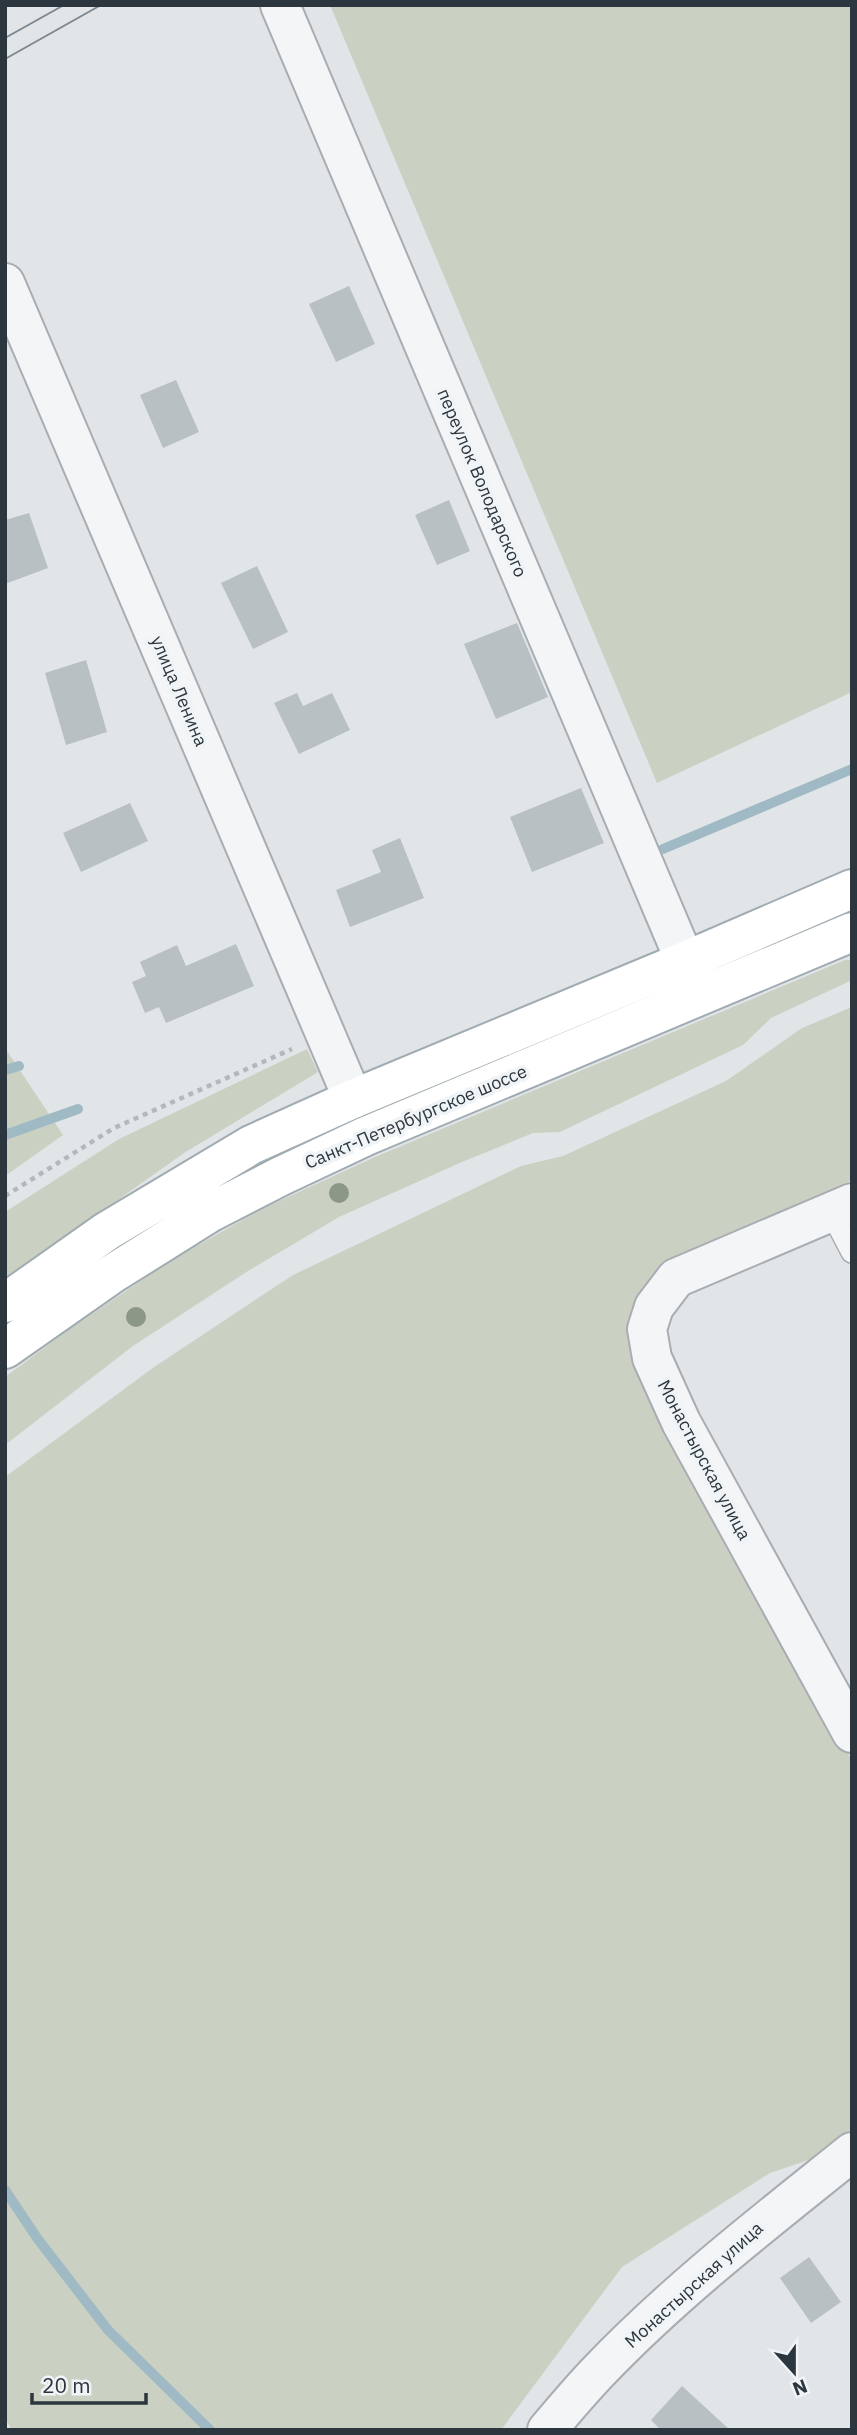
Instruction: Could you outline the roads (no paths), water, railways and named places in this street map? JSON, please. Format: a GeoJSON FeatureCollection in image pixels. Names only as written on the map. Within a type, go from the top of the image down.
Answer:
{"type":"FeatureCollection","features":[{"type":"Feature","properties":{"kind":"main road"},"geometry":{"type":"LineString","coordinates":[[5,1303],[107,1231],[251,1145],[353,1099],[852,889]]}},
{"type":"Feature","properties":{"kind":"main road","name":"Санкт-Петербургское шоссе"},"geometry":{"type":"LineString","coordinates":[[5,1349],[112,1274],[211,1212],[281,1175],[366,1136],[852,932]]}},
{"type":"Feature","properties":{"kind":"street","name":"переулок Володарского"},"geometry":{"type":"LineString","coordinates":[[280,5],[685,961]]}},
{"type":"Feature","properties":{"kind":"street","name":"улица Ленина"},"geometry":{"type":"LineString","coordinates":[[5,282],[353,1099]]}},
{"type":"Feature","properties":{"kind":"street","name":"Монастырская улица"},"geometry":{"type":"LineString","coordinates":[[841,1207],[676,1278],[654,1307],[647,1329],[652,1358],[681,1422],[852,1733]]}},
{"type":"Feature","properties":{"kind":"street","name":"Монастырская улица"},"geometry":{"type":"LineString","coordinates":[[547,2430],[597,2372],[669,2304],[757,2228],[852,2152]]}},
{"type":"Feature","properties":{"kind":"lane"},"geometry":{"type":"LineString","coordinates":[[841,1207],[852,1252]]}},
{"type":"Feature","properties":{"kind":"waterway"},"geometry":{"type":"LineString","coordinates":[[663,849],[852,769]]}},
{"type":"Feature","properties":{"kind":"waterway"},"geometry":{"type":"LineString","coordinates":[[5,1070],[19,1066]]}},
{"type":"Feature","properties":{"kind":"waterway"},"geometry":{"type":"LineString","coordinates":[[5,1135],[78,1109]]}},
{"type":"Feature","properties":{"kind":"waterway"},"geometry":{"type":"LineString","coordinates":[[5,2190],[37,2238],[108,2330],[210,2430]]}},
{"type":"Feature","properties":{"kind":"tram line"},"geometry":{"type":"LineString","coordinates":[[5,38],[64,5]]}},
{"type":"Feature","properties":{"kind":"tram line"},"geometry":{"type":"LineString","coordinates":[[5,59],[101,5]]}}]}
